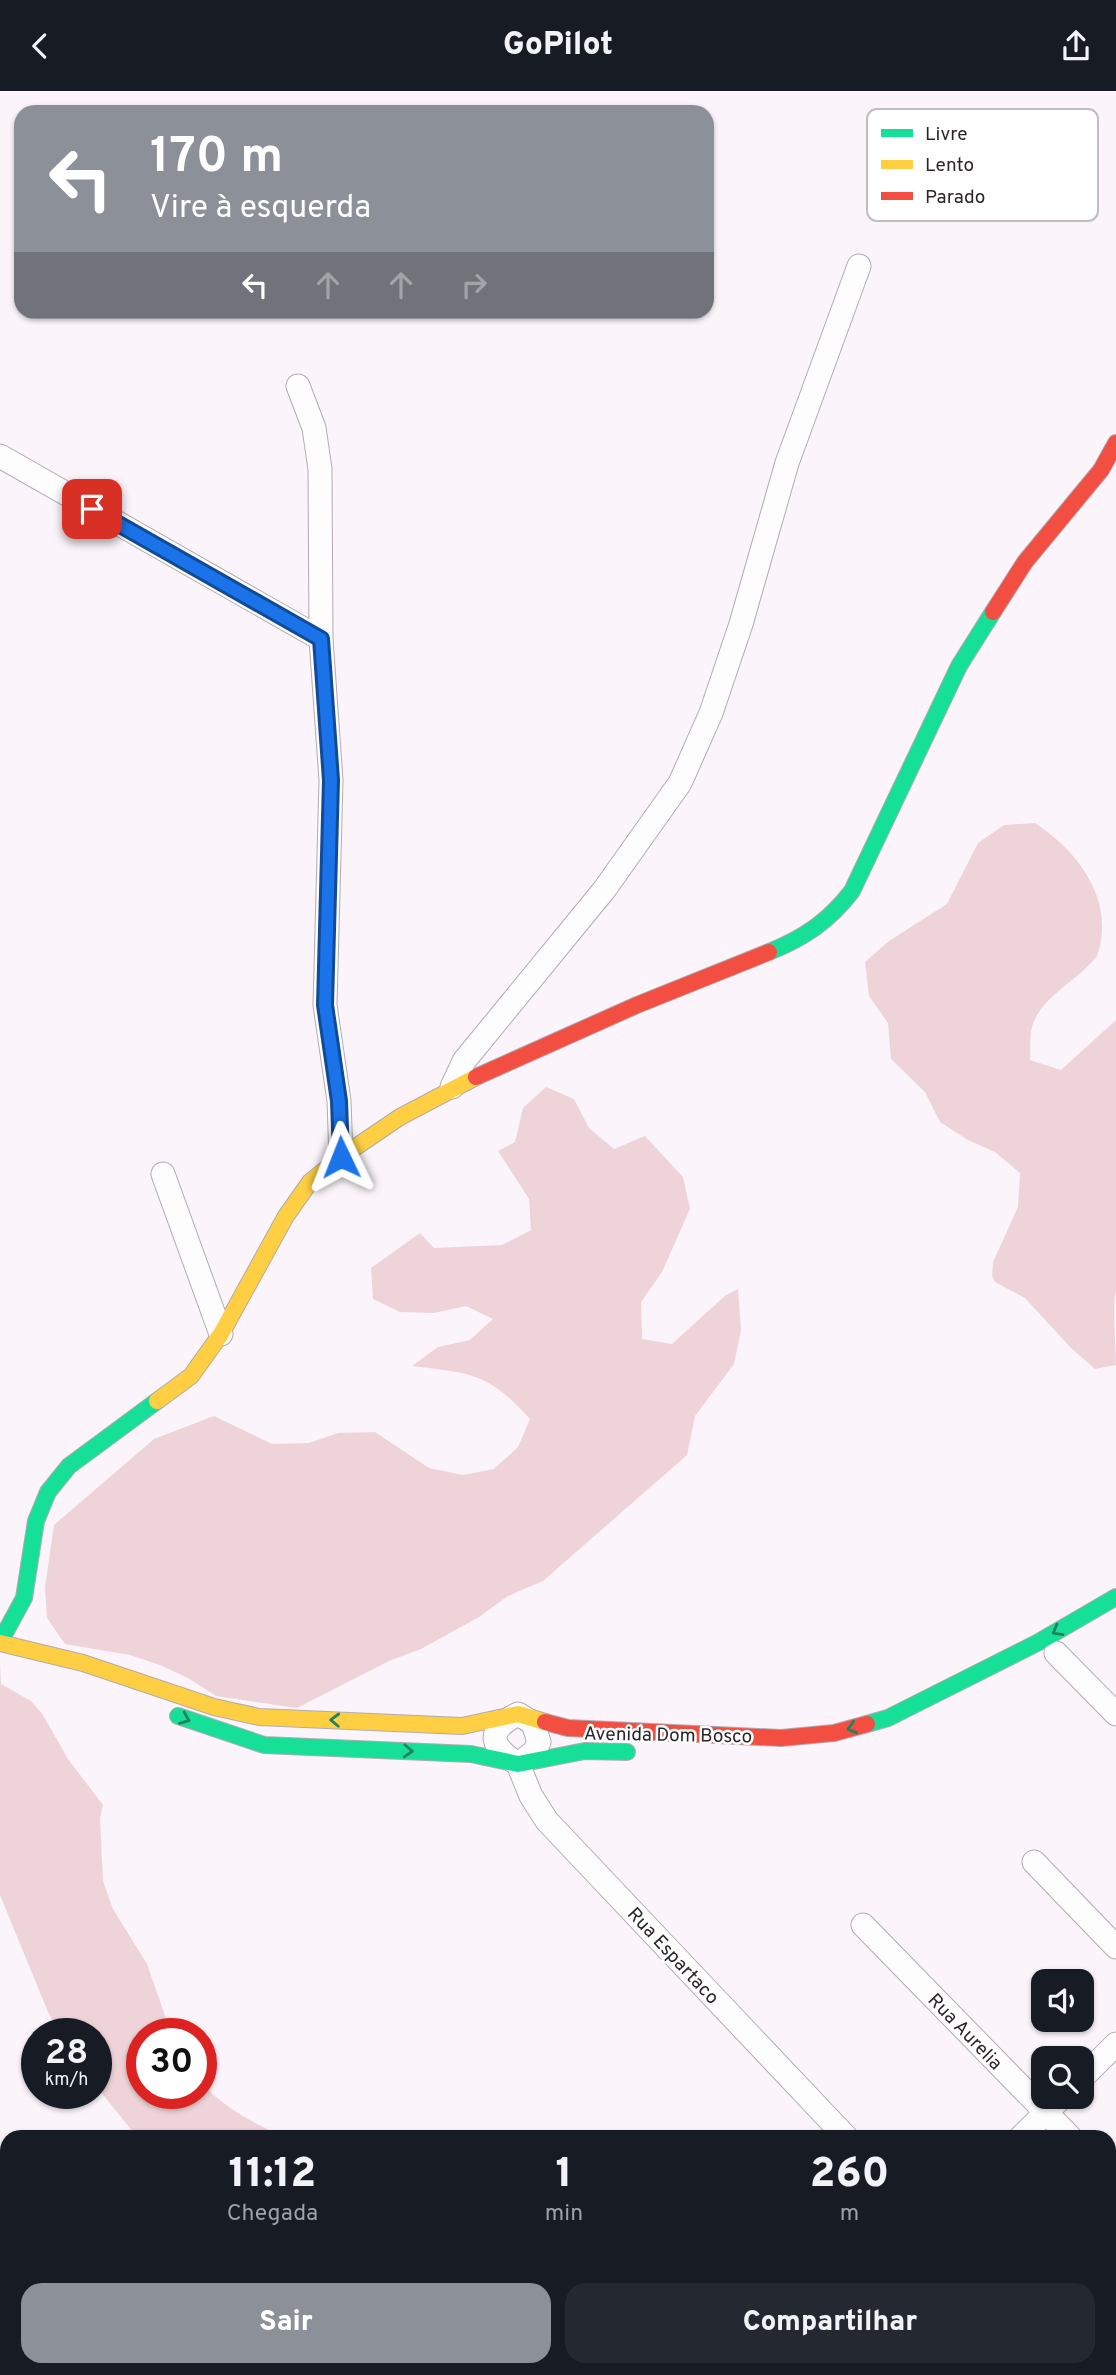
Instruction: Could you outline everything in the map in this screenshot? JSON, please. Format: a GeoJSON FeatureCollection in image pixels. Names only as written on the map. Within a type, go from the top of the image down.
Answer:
{"type":"FeatureCollection","features":[{"type":"Feature","properties":{"kind":"street"},"geometry":{"type":"LineString","coordinates":[[452,1087],[464,1061],[604,890],[680,783],[711,713],[741,624],[787,463],[859,266]]}},
{"type":"Feature","properties":{"kind":"street"},"geometry":{"type":"LineString","coordinates":[[298,386],[314,428],[320,469],[321,639],[331,780],[325,1005],[339,1101],[341,1157]]}},
{"type":"Feature","properties":{"kind":"street"},"geometry":{"type":"LineString","coordinates":[[0,1642],[24,1598],[36,1521],[48,1492],[69,1466],[191,1376],[221,1334],[286,1216],[310,1182],[341,1157],[400,1117],[452,1087],[636,1005],[789,944],[817,928],[836,912],[852,891],[917,750],[960,666],[1025,562],[1101,470],[1116,443]]}},
{"type":"Feature","properties":{"kind":"street"},"geometry":{"type":"LineString","coordinates":[[0,456],[321,639]]}},
{"type":"Feature","properties":{"kind":"street"},"geometry":{"type":"LineString","coordinates":[[163,1174],[221,1334]]}},
{"type":"Feature","properties":{"kind":"street","name":"Avenida Dom Bosco"},"geometry":{"type":"LineString","coordinates":[[0,1642],[83,1663],[214,1707],[259,1717],[462,1725],[518,1714],[568,1728],[781,1738],[834,1733],[888,1718],[1037,1643],[1116,1597]]}},
{"type":"Feature","properties":{"kind":"street"},"geometry":{"type":"LineString","coordinates":[[1056,1653],[1116,1714]]}},
{"type":"Feature","properties":{"kind":"street","name":"Avenida Dom Bosco"},"geometry":{"type":"LineString","coordinates":[[83,1663],[119,1693]]}},
{"type":"Feature","properties":{"kind":"street","name":"Avenida Dom Bosco"},"geometry":{"type":"LineString","coordinates":[[158,1708],[197,1724],[264,1745],[471,1754],[518,1764],[586,1751],[638,1753]]}},
{"type":"Feature","properties":{"kind":"street"},"geometry":{"type":"LineString","coordinates":[[518,1714],[501,1723],[495,1733],[495,1743],[502,1754],[518,1764]]}},
{"type":"Feature","properties":{"kind":"street","name":"Rua Espartaco"},"geometry":{"type":"LineString","coordinates":[[518,1764],[531,1796],[547,1821],[839,2130]]}},
{"type":"Feature","properties":{"kind":"street"},"geometry":{"type":"LineString","coordinates":[[1034,1862],[1116,1947]]}},
{"type":"Feature","properties":{"kind":"street","name":"Rua Aurelia"},"geometry":{"type":"LineString","coordinates":[[863,1925],[1031,2082]]}},
{"type":"Feature","properties":{"kind":"street"},"geometry":{"type":"LineString","coordinates":[[1094,2066],[1116,2044]]}},
{"type":"Feature","properties":{"kind":"street"},"geometry":{"type":"LineString","coordinates":[[1028,2130],[1049,2109]]}},
{"type":"Feature","properties":{"kind":"street","name":"Rua Aurelia"},"geometry":{"type":"LineString","coordinates":[[1056,2109],[1067,2130]]}},
{"type":"Feature","properties":{"kind":"shaded area"},"geometry":{"type":"Polygon","coordinates":[[[1035,823],[1066,848],[1090,880],[1102,916],[1102,936],[1097,956],[1052,997],[1036,1016],[1031,1031],[1030,1060],[1061,1070],[1116,1020],[1116,1365],[1095,1369],[1071,1348],[1025,1298],[995,1282],[992,1276],[993,1262],[1018,1207],[1020,1173],[995,1152],[968,1140],[940,1122],[925,1092],[891,1059],[888,1023],[869,996],[865,962],[889,941],[947,904],[978,843],[1004,825],[1035,823]]]}},
{"type":"Feature","properties":{"kind":"shaded area"},"geometry":{"type":"Polygon","coordinates":[[[546,1087],[574,1099],[589,1128],[614,1149],[645,1136],[683,1177],[690,1209],[662,1272],[641,1302],[642,1339],[672,1344],[726,1295],[738,1289],[741,1330],[734,1364],[695,1416],[687,1455],[543,1581],[508,1596],[479,1617],[421,1649],[389,1661],[297,1708],[216,1696],[188,1678],[160,1665],[130,1655],[65,1644],[47,1618],[45,1587],[54,1525],[154,1439],[214,1416],[272,1444],[309,1443],[338,1433],[375,1432],[429,1468],[463,1475],[494,1469],[518,1447],[530,1419],[503,1392],[478,1378],[464,1374],[412,1366],[438,1347],[470,1340],[493,1319],[466,1306],[434,1313],[400,1312],[373,1299],[371,1268],[420,1233],[434,1248],[502,1245],[531,1230],[529,1199],[498,1151],[515,1142],[523,1108],[546,1087]]]}},
{"type":"Feature","properties":{"kind":"shaded area"},"geometry":{"type":"Polygon","coordinates":[[[0,1663],[1,1684],[31,1701],[43,1715],[68,1759],[103,1805],[100,1818],[103,1881],[113,1909],[147,1964],[166,2018],[126,2018],[126,2109],[217,2109],[217,2097],[239,2114],[268,2130],[131,2130],[112,2106],[112,2018],[51,2018],[0,1895],[0,1663]]]}},
{"type":"Feature","properties":{"kind":"traffic: fast"},"geometry":{"type":"LineString","coordinates":[[769,952],[815,928],[852,891],[959,666],[993,612]]}},
{"type":"Feature","properties":{"kind":"traffic: fast"},"geometry":{"type":"LineString","coordinates":[[0,1642],[24,1598],[36,1521],[48,1492],[69,1466],[157,1401]]}},
{"type":"Feature","properties":{"kind":"traffic: fast"},"geometry":{"type":"LineString","coordinates":[[867,1724],[888,1718],[1037,1643],[1116,1597]]}},
{"type":"Feature","properties":{"kind":"traffic: fast"},"geometry":{"type":"LineString","coordinates":[[178,1716],[264,1745],[471,1754],[518,1764],[585,1751],[627,1752]]}},
{"type":"Feature","properties":{"kind":"traffic: slow"},"geometry":{"type":"LineString","coordinates":[[157,1401],[191,1376],[221,1334],[286,1216],[310,1182],[341,1157],[400,1117],[476,1077]]}},
{"type":"Feature","properties":{"kind":"traffic: slow"},"geometry":{"type":"LineString","coordinates":[[0,1643],[83,1663],[214,1707],[259,1717],[462,1726],[518,1714],[545,1722]]}},
{"type":"Feature","properties":{"kind":"traffic: jam"},"geometry":{"type":"LineString","coordinates":[[993,612],[1025,562],[1101,470],[1116,443]]}},
{"type":"Feature","properties":{"kind":"traffic: jam"},"geometry":{"type":"LineString","coordinates":[[476,1077],[637,1005],[769,952]]}},
{"type":"Feature","properties":{"kind":"traffic: jam"},"geometry":{"type":"LineString","coordinates":[[545,1722],[568,1728],[781,1738],[834,1733],[867,1724]]}},
{"type":"Feature","properties":{"kind":"route"},"geometry":{"type":"LineString","coordinates":[[92,509],[321,639],[331,780],[325,1005],[339,1101],[341,1157]]}}]}
